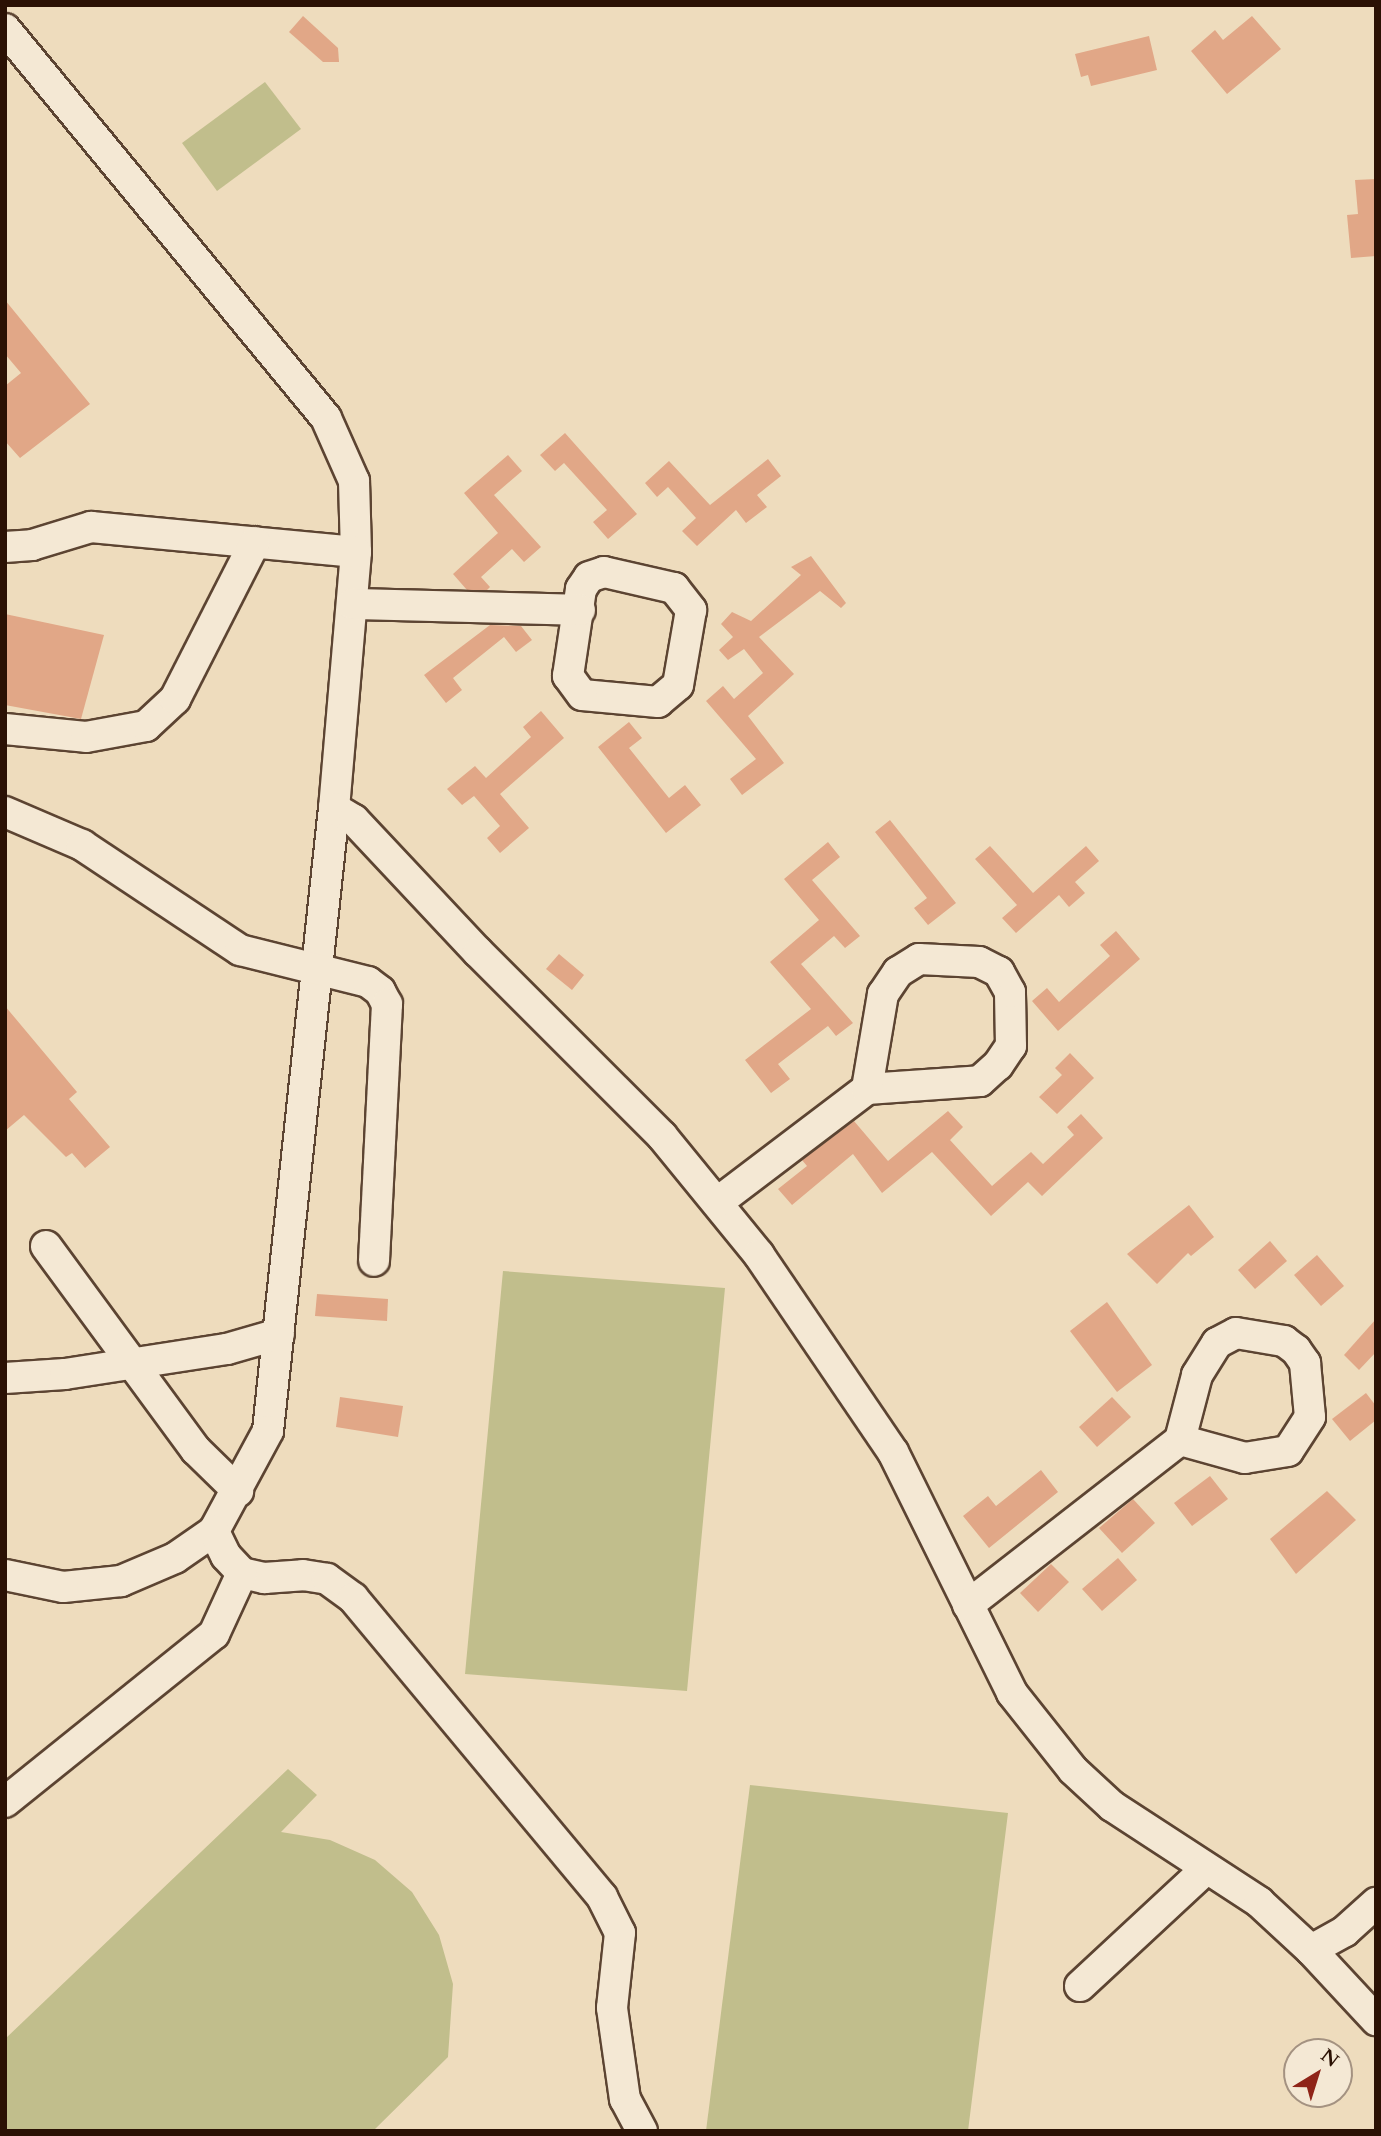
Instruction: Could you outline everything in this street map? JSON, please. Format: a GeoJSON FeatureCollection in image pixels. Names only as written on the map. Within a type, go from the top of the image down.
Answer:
{"type":"FeatureCollection","features":[{"type":"Feature","properties":{"kind":"lane"},"geometry":{"type":"LineString","coordinates":[[5,29],[326,418],[354,481],[356,552],[334,808],[268,1432],[214,1531],[175,1558],[121,1581],[63,1587],[5,1575]]}},
{"type":"Feature","properties":{"kind":"lane"},"geometry":{"type":"LineString","coordinates":[[5,547],[32,545],[91,527],[356,552]]}},
{"type":"Feature","properties":{"kind":"lane"},"geometry":{"type":"LineString","coordinates":[[5,729],[86,737],[146,726],[176,699],[255,542]]}},
{"type":"Feature","properties":{"kind":"lane"},"geometry":{"type":"LineString","coordinates":[[604,572],[674,588],[691,610],[678,685],[658,702],[582,695],[568,676],[580,610],[581,589],[589,577],[604,572]]}},
{"type":"Feature","properties":{"kind":"lane"},"geometry":{"type":"LineString","coordinates":[[352,604],[580,610]]}},
{"type":"Feature","properties":{"kind":"lane"},"geometry":{"type":"LineString","coordinates":[[334,808],[354,820],[478,952],[662,1136],[718,1202],[814,1330],[893,1452],[1012,1693],[1073,1770],[1112,1806],[1259,1902],[1311,1951],[1376,2020]]}},
{"type":"Feature","properties":{"kind":"lane"},"geometry":{"type":"LineString","coordinates":[[5,812],[82,845],[240,950],[368,982],[387,1004],[374,1261]]}},
{"type":"Feature","properties":{"kind":"lane"},"geometry":{"type":"LineString","coordinates":[[718,1202],[867,1089],[980,1081],[998,1065],[1011,1046],[1010,992],[999,972],[979,962],[919,960],[898,972],[883,994],[867,1089]]}},
{"type":"Feature","properties":{"kind":"lane"},"geometry":{"type":"LineString","coordinates":[[46,1246],[209,1467],[238,1491]]}},
{"type":"Feature","properties":{"kind":"lane"},"geometry":{"type":"LineString","coordinates":[[5,1378],[227,1349],[279,1334]]}},
{"type":"Feature","properties":{"kind":"lane"},"geometry":{"type":"LineString","coordinates":[[968,1605],[1180,1440],[1197,1375],[1217,1343],[1236,1334],[1284,1341],[1296,1350],[1305,1363],[1310,1417],[1288,1451],[1245,1458],[1180,1440]]}},
{"type":"Feature","properties":{"kind":"lane"},"geometry":{"type":"LineString","coordinates":[[214,1531],[226,1556],[242,1573],[264,1578],[303,1575],[327,1579],[353,1598],[602,1897],[620,1933],[612,2008],[625,2099],[642,2131]]}},
{"type":"Feature","properties":{"kind":"lane"},"geometry":{"type":"LineString","coordinates":[[5,1802],[214,1634],[242,1573]]}},
{"type":"Feature","properties":{"kind":"lane"},"geometry":{"type":"LineString","coordinates":[[1080,1986],[1206,1869]]}},
{"type":"Feature","properties":{"kind":"lane"},"geometry":{"type":"LineString","coordinates":[[1311,1951],[1345,1931],[1376,1903]]}},
{"type":"Feature","properties":{"kind":"shaded area"},"geometry":{"type":"Polygon","coordinates":[[[265,82],[301,129],[217,191],[182,143],[265,82]]]}},
{"type":"Feature","properties":{"kind":"shaded area"},"geometry":{"type":"Polygon","coordinates":[[[503,1271],[725,1288],[687,1691],[465,1674],[503,1271]]]}},
{"type":"Feature","properties":{"kind":"shaded area"},"geometry":{"type":"Polygon","coordinates":[[[288,1769],[317,1795],[281,1832],[330,1840],[375,1860],[412,1892],[439,1935],[453,1984],[448,2057],[373,2131],[5,2131],[5,2039],[288,1769]]]}},
{"type":"Feature","properties":{"kind":"shaded area"},"geometry":{"type":"Polygon","coordinates":[[[750,1785],[1008,1813],[968,2131],[706,2131],[750,1785]]]}},
{"type":"Feature","properties":{"kind":"building"},"geometry":{"type":"Polygon","coordinates":[[[303,16],[338,48],[339,62],[323,62],[289,32],[303,16]]]}},
{"type":"Feature","properties":{"kind":"building"},"geometry":{"type":"Polygon","coordinates":[[[1252,16],[1281,49],[1227,94],[1191,51],[1215,30],[1223,40],[1252,16]]]}},
{"type":"Feature","properties":{"kind":"building"},"geometry":{"type":"Polygon","coordinates":[[[1149,36],[1157,70],[1091,86],[1088,75],[1081,77],[1075,54],[1149,36]]]}},
{"type":"Feature","properties":{"kind":"building"},"geometry":{"type":"Polygon","coordinates":[[[1376,179],[1376,256],[1351,258],[1347,215],[1358,214],[1355,180],[1376,179]]]}},
{"type":"Feature","properties":{"kind":"building"},"geometry":{"type":"Polygon","coordinates":[[[5,300],[90,404],[20,458],[5,441],[5,386],[21,373],[5,354],[5,300]]]}},
{"type":"Feature","properties":{"kind":"building"},"geometry":{"type":"Polygon","coordinates":[[[565,433],[637,514],[608,539],[593,522],[607,510],[564,463],[555,471],[540,455],[565,433]]]}},
{"type":"Feature","properties":{"kind":"building"},"geometry":{"type":"Polygon","coordinates":[[[508,455],[522,471],[494,495],[541,547],[524,562],[512,549],[481,577],[490,587],[487,590],[467,590],[453,574],[498,533],[464,493],[508,455]]]}},
{"type":"Feature","properties":{"kind":"building"},"geometry":{"type":"Polygon","coordinates":[[[768,459],[781,476],[757,495],[767,507],[746,523],[736,510],[697,546],[682,531],[696,518],[668,487],[657,497],[645,483],[669,461],[710,505],[768,459]]]}},
{"type":"Feature","properties":{"kind":"building"},"geometry":{"type":"Polygon","coordinates":[[[811,556],[846,603],[841,608],[820,591],[759,637],[794,674],[748,716],[784,763],[742,795],[730,779],[756,759],[706,701],[723,686],[734,699],[763,673],[744,649],[728,660],[719,650],[733,637],[721,624],[732,612],[751,621],[801,575],[791,567],[811,556]]]}},
{"type":"Feature","properties":{"kind":"building"},"geometry":{"type":"Polygon","coordinates":[[[5,614],[104,635],[81,719],[5,705],[5,614]]]}},
{"type":"Feature","properties":{"kind":"building"},"geometry":{"type":"Polygon","coordinates":[[[490,625],[521,626],[532,640],[516,652],[504,637],[453,678],[462,690],[446,703],[424,675],[490,625]]]}},
{"type":"Feature","properties":{"kind":"building"},"geometry":{"type":"Polygon","coordinates":[[[541,711],[564,738],[500,794],[529,828],[500,853],[487,838],[500,826],[474,796],[462,805],[447,789],[475,766],[486,778],[531,737],[523,727],[541,711]]]}},
{"type":"Feature","properties":{"kind":"building"},"geometry":{"type":"Polygon","coordinates":[[[629,722],[642,738],[629,748],[669,798],[685,785],[701,805],[666,833],[598,747],[629,722]]]}},
{"type":"Feature","properties":{"kind":"building"},"geometry":{"type":"Polygon","coordinates":[[[890,820],[956,903],[928,925],[914,908],[927,898],[875,832],[890,820]]]}},
{"type":"Feature","properties":{"kind":"building"},"geometry":{"type":"Polygon","coordinates":[[[828,842],[840,857],[812,880],[860,936],[845,948],[834,936],[801,964],[853,1023],[836,1036],[828,1026],[778,1064],[790,1079],[771,1093],[745,1060],[811,1009],[770,962],[819,920],[784,879],[828,842]]]}},
{"type":"Feature","properties":{"kind":"building"},"geometry":{"type":"Polygon","coordinates":[[[990,846],[1033,893],[1086,846],[1099,861],[1075,882],[1085,893],[1069,907],[1059,895],[1016,933],[1002,918],[1017,905],[975,859],[990,846]]]}},
{"type":"Feature","properties":{"kind":"building"},"geometry":{"type":"Polygon","coordinates":[[[1116,931],[1140,959],[1058,1031],[1032,1001],[1047,988],[1059,1002],[1110,956],[1100,945],[1116,931]]]}},
{"type":"Feature","properties":{"kind":"building"},"geometry":{"type":"Polygon","coordinates":[[[559,954],[584,975],[572,990],[546,969],[559,954]]]}},
{"type":"Feature","properties":{"kind":"building"},"geometry":{"type":"Polygon","coordinates":[[[5,1006],[77,1092],[69,1099],[110,1147],[85,1168],[72,1153],[66,1157],[24,1115],[5,1131],[5,1006]]]}},
{"type":"Feature","properties":{"kind":"building"},"geometry":{"type":"Polygon","coordinates":[[[1070,1053],[1094,1078],[1057,1114],[1039,1097],[1062,1075],[1055,1068],[1070,1053]]]}},
{"type":"Feature","properties":{"kind":"building"},"geometry":{"type":"Polygon","coordinates":[[[948,1111],[963,1127],[950,1140],[992,1186],[1031,1152],[1043,1164],[1074,1135],[1067,1127],[1081,1114],[1103,1138],[1042,1196],[1028,1182],[991,1216],[932,1152],[882,1193],[853,1154],[792,1205],[778,1189],[807,1166],[802,1160],[854,1121],[888,1161],[948,1111]]]}},
{"type":"Feature","properties":{"kind":"building"},"geometry":{"type":"Polygon","coordinates":[[[1189,1205],[1214,1237],[1191,1256],[1188,1253],[1157,1284],[1127,1254],[1189,1205]]]}},
{"type":"Feature","properties":{"kind":"building"},"geometry":{"type":"Polygon","coordinates":[[[1270,1241],[1287,1261],[1255,1289],[1238,1270],[1270,1241]]]}},
{"type":"Feature","properties":{"kind":"building"},"geometry":{"type":"Polygon","coordinates":[[[1317,1255],[1344,1286],[1321,1306],[1294,1275],[1317,1255]]]}},
{"type":"Feature","properties":{"kind":"building"},"geometry":{"type":"Polygon","coordinates":[[[317,1294],[388,1299],[387,1321],[315,1316],[317,1294]]]}},
{"type":"Feature","properties":{"kind":"building"},"geometry":{"type":"Polygon","coordinates":[[[1107,1302],[1152,1365],[1117,1392],[1070,1331],[1107,1302]]]}},
{"type":"Feature","properties":{"kind":"building"},"geometry":{"type":"Polygon","coordinates":[[[1376,1319],[1376,1352],[1359,1370],[1344,1355],[1376,1319]]]}},
{"type":"Feature","properties":{"kind":"building"},"geometry":{"type":"Polygon","coordinates":[[[1366,1393],[1376,1406],[1376,1420],[1350,1441],[1332,1419],[1366,1393]]]}},
{"type":"Feature","properties":{"kind":"building"},"geometry":{"type":"Polygon","coordinates":[[[340,1397],[403,1406],[398,1437],[336,1427],[340,1397]]]}},
{"type":"Feature","properties":{"kind":"building"},"geometry":{"type":"Polygon","coordinates":[[[1112,1397],[1131,1417],[1097,1447],[1079,1427],[1112,1397]]]}},
{"type":"Feature","properties":{"kind":"building"},"geometry":{"type":"Polygon","coordinates":[[[1041,1470],[1058,1492],[989,1548],[963,1516],[988,1496],[996,1506],[1041,1470]]]}},
{"type":"Feature","properties":{"kind":"building"},"geometry":{"type":"Polygon","coordinates":[[[1210,1476],[1228,1499],[1192,1526],[1174,1503],[1210,1476]]]}},
{"type":"Feature","properties":{"kind":"building"},"geometry":{"type":"Polygon","coordinates":[[[1327,1491],[1356,1520],[1296,1574],[1270,1539],[1327,1491]]]}},
{"type":"Feature","properties":{"kind":"building"},"geometry":{"type":"Polygon","coordinates":[[[1133,1499],[1155,1523],[1122,1553],[1099,1528],[1133,1499]]]}},
{"type":"Feature","properties":{"kind":"building"},"geometry":{"type":"Polygon","coordinates":[[[1118,1558],[1137,1580],[1102,1611],[1082,1589],[1118,1558]]]}},
{"type":"Feature","properties":{"kind":"building"},"geometry":{"type":"Polygon","coordinates":[[[1051,1564],[1069,1582],[1038,1612],[1020,1593],[1051,1564]]]}}]}
